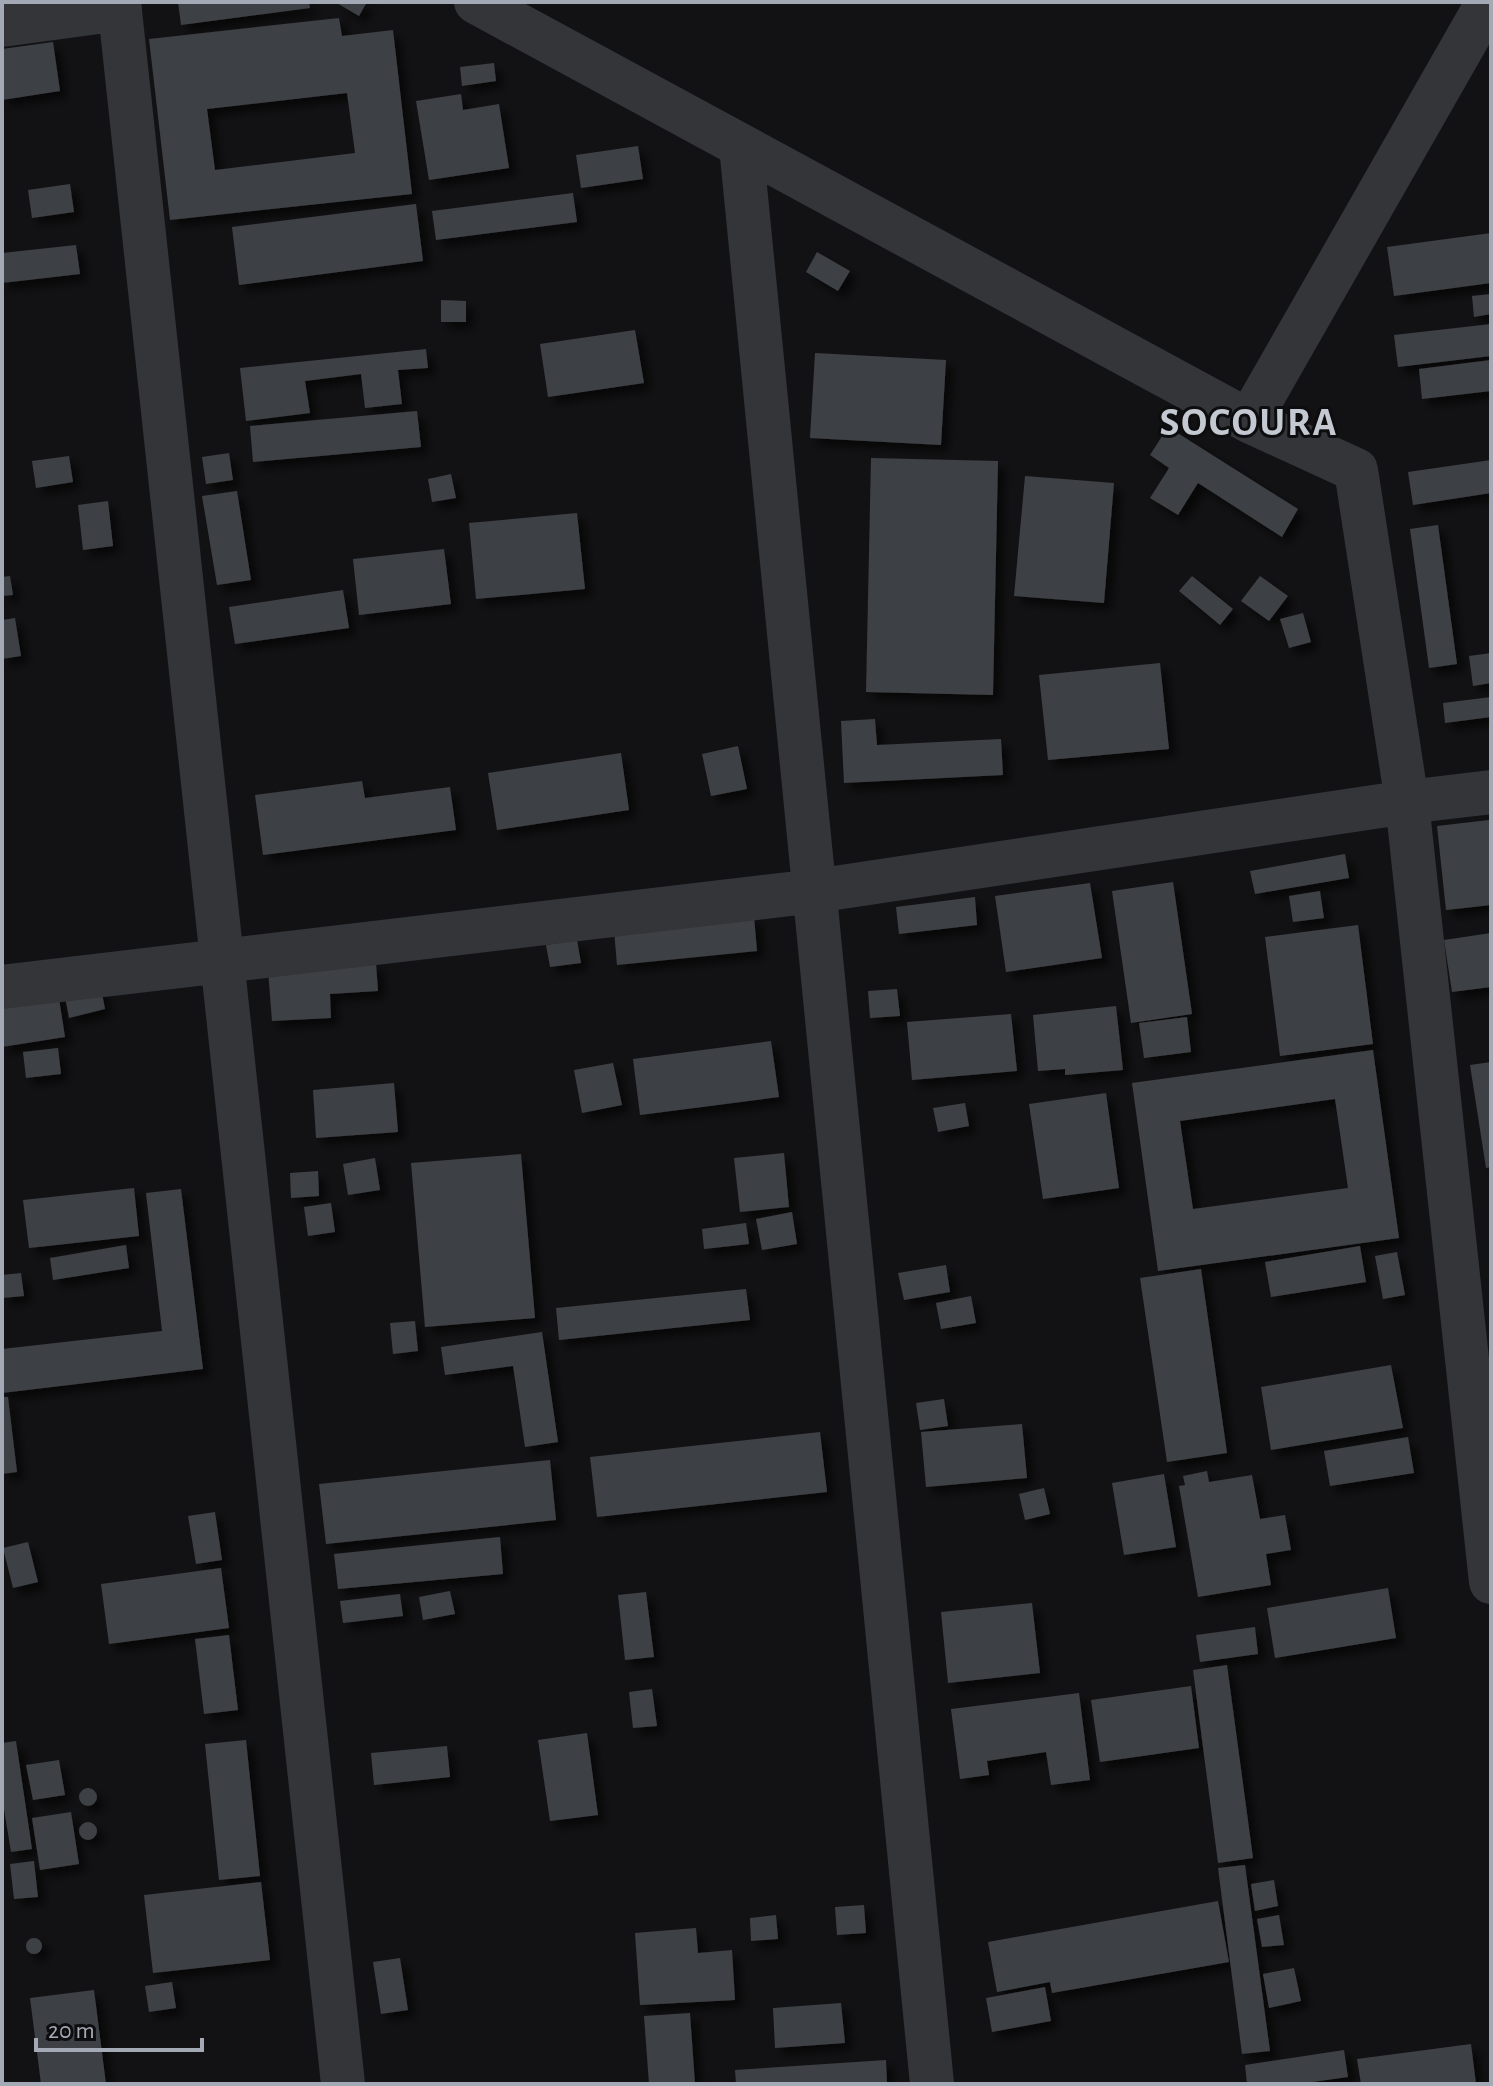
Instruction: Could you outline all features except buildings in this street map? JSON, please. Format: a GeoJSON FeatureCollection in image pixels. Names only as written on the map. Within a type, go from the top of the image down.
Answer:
{"type":"FeatureCollection","features":[{"type":"Feature","properties":{"kind":"street"},"geometry":{"type":"LineString","coordinates":[[476,2],[1249,421],[1356,470],[1407,802],[1491,1582]]}},
{"type":"Feature","properties":{"kind":"street"},"geometry":{"type":"LineString","coordinates":[[1249,421],[1488,2]]}},
{"type":"Feature","properties":{"kind":"street"},"geometry":{"type":"LineString","coordinates":[[2,25],[119,6],[343,2084]]}},
{"type":"Feature","properties":{"kind":"street"},"geometry":{"type":"LineString","coordinates":[[741,146],[932,2084]]}},
{"type":"Feature","properties":{"kind":"street"},"geometry":{"type":"LineString","coordinates":[[2,987],[815,891],[1491,792]]}},
{"type":"Feature","properties":{"kind":"district","name":"SOCOURA"},"geometry":{"type":"Point","coordinates":[1249,421]}}]}
